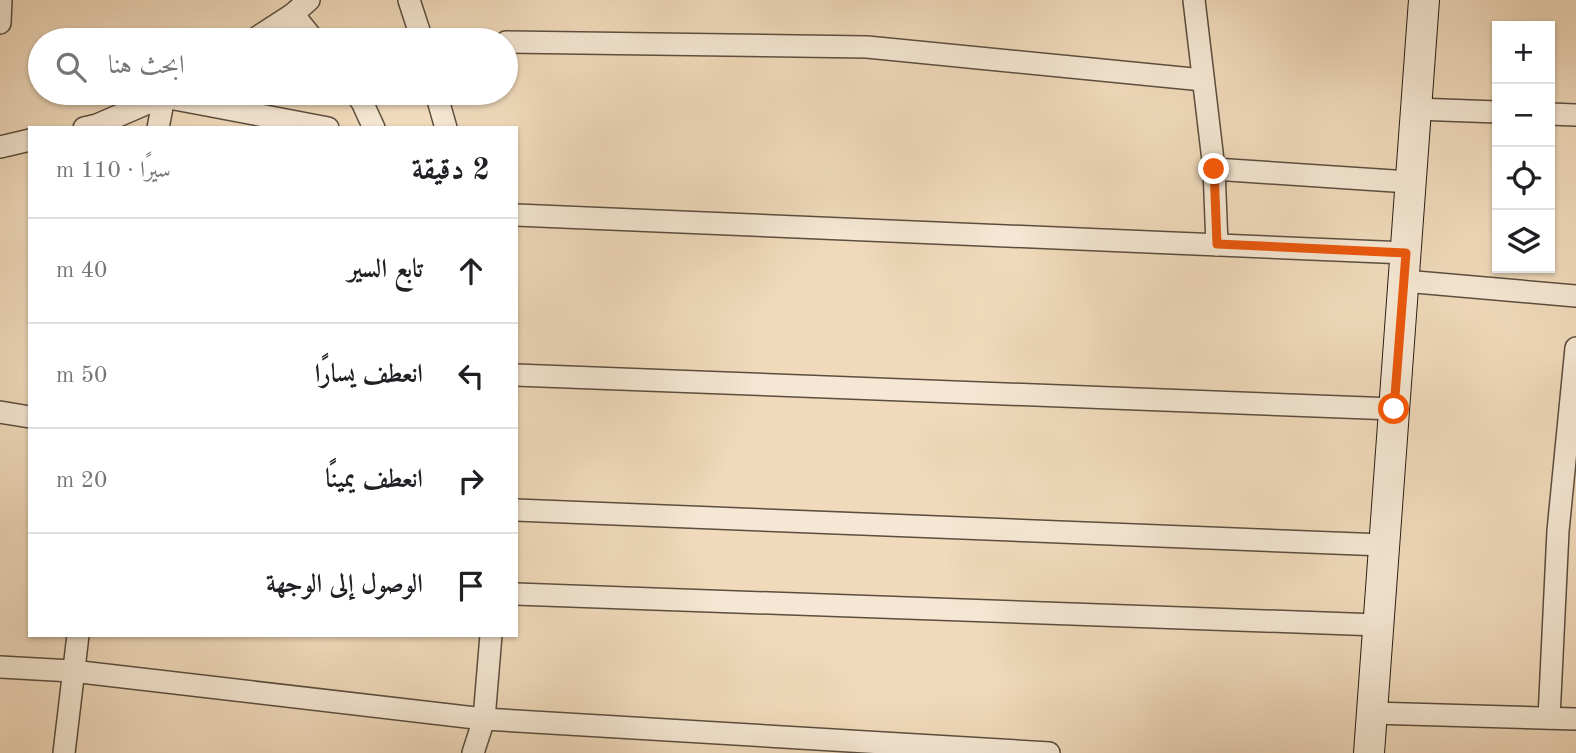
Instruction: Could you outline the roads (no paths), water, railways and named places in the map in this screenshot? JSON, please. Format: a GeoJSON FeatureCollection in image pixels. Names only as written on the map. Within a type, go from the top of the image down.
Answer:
{"type":"FeatureCollection","features":[{"type":"Feature","properties":{"kind":"street"},"geometry":{"type":"LineString","coordinates":[[409,0],[418,28]]}},
{"type":"Feature","properties":{"kind":"street"},"geometry":{"type":"LineString","coordinates":[[1194,0],[1214,169],[1217,244]]}},
{"type":"Feature","properties":{"kind":"street"},"geometry":{"type":"LineString","coordinates":[[1369,753],[1423,0]]}},
{"type":"Feature","properties":{"kind":"street"},"geometry":{"type":"LineString","coordinates":[[270,28],[301,7],[309,28]]}},
{"type":"Feature","properties":{"kind":"street"},"geometry":{"type":"LineString","coordinates":[[518,42],[867,47],[1203,80]]}},
{"type":"Feature","properties":{"kind":"street"},"geometry":{"type":"LineString","coordinates":[[93,126],[144,105]]}},
{"type":"Feature","properties":{"kind":"street"},"geometry":{"type":"LineString","coordinates":[[159,126],[164,105]]}},
{"type":"Feature","properties":{"kind":"street"},"geometry":{"type":"LineString","coordinates":[[216,105],[318,126]]}},
{"type":"Feature","properties":{"kind":"street"},"geometry":{"type":"LineString","coordinates":[[362,105],[373,126]]}},
{"type":"Feature","properties":{"kind":"street"},"geometry":{"type":"LineString","coordinates":[[439,105],[445,126]]}},
{"type":"Feature","properties":{"kind":"street"},"geometry":{"type":"LineString","coordinates":[[1416,109],[1492,112]]}},
{"type":"Feature","properties":{"kind":"street"},"geometry":{"type":"LineString","coordinates":[[1555,114],[1576,115]]}},
{"type":"Feature","properties":{"kind":"street"},"geometry":{"type":"LineString","coordinates":[[0,147],[28,140]]}},
{"type":"Feature","properties":{"kind":"street"},"geometry":{"type":"LineString","coordinates":[[1214,169],[1409,182]]}},
{"type":"Feature","properties":{"kind":"street"},"geometry":{"type":"LineString","coordinates":[[518,215],[1217,244],[1405,267],[1576,296]]}},
{"type":"Feature","properties":{"kind":"street"},"geometry":{"type":"LineString","coordinates":[[1549,718],[1567,532],[1576,348]]}},
{"type":"Feature","properties":{"kind":"street"},"geometry":{"type":"LineString","coordinates":[[518,375],[1394,409]]}},
{"type":"Feature","properties":{"kind":"street"},"geometry":{"type":"LineString","coordinates":[[0,412],[28,417]]}},
{"type":"Feature","properties":{"kind":"street"},"geometry":{"type":"LineString","coordinates":[[518,510],[1384,545]]}},
{"type":"Feature","properties":{"kind":"street"},"geometry":{"type":"LineString","coordinates":[[518,594],[1378,625]]}},
{"type":"Feature","properties":{"kind":"street"},"geometry":{"type":"LineString","coordinates":[[64,753],[78,637]]}},
{"type":"Feature","properties":{"kind":"street"},"geometry":{"type":"LineString","coordinates":[[473,753],[484,719],[491,637]]}},
{"type":"Feature","properties":{"kind":"street"},"geometry":{"type":"LineString","coordinates":[[0,667],[72,671],[484,719],[1049,753]]}},
{"type":"Feature","properties":{"kind":"street"},"geometry":{"type":"LineString","coordinates":[[1372,713],[1576,719]]}}]}
